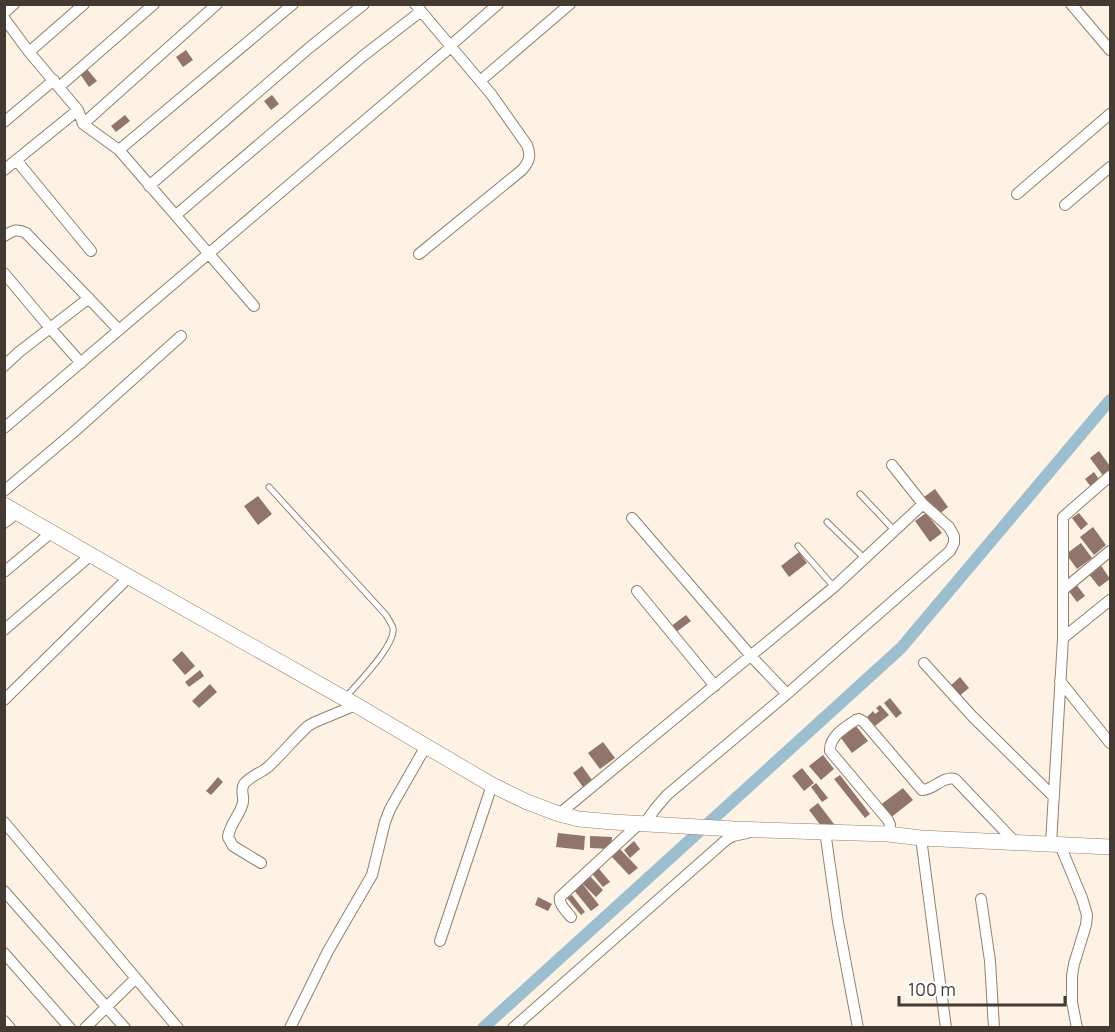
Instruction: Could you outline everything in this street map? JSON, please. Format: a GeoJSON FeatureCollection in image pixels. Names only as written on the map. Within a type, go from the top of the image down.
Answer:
{"type":"FeatureCollection","features":[{"type":"Feature","properties":{"kind":"street"},"geometry":{"type":"LineString","coordinates":[[4,13],[14,4]]}},
{"type":"Feature","properties":{"kind":"street"},"geometry":{"type":"LineString","coordinates":[[29,52],[84,4]]}},
{"type":"Feature","properties":{"kind":"street"},"geometry":{"type":"LineString","coordinates":[[4,122],[57,84],[154,4]]}},
{"type":"Feature","properties":{"kind":"street"},"geometry":{"type":"LineString","coordinates":[[83,124],[217,4]]}},
{"type":"Feature","properties":{"kind":"street"},"geometry":{"type":"LineString","coordinates":[[119,150],[292,4]]}},
{"type":"Feature","properties":{"kind":"street"},"geometry":{"type":"LineString","coordinates":[[149,186],[309,48],[364,4]]}},
{"type":"Feature","properties":{"kind":"street"},"geometry":{"type":"LineString","coordinates":[[4,428],[498,4]]}},
{"type":"Feature","properties":{"kind":"street"},"geometry":{"type":"LineString","coordinates":[[480,81],[570,4]]}},
{"type":"Feature","properties":{"kind":"street"},"geometry":{"type":"LineString","coordinates":[[1071,4],[1110,50]]}},
{"type":"Feature","properties":{"kind":"street"},"geometry":{"type":"LineString","coordinates":[[176,215],[418,8],[491,94],[527,145],[530,153],[522,170],[419,254]]}},
{"type":"Feature","properties":{"kind":"street"},"geometry":{"type":"LineString","coordinates":[[4,18],[29,52],[78,110],[83,124],[119,150],[254,306]]}},
{"type":"Feature","properties":{"kind":"street"},"geometry":{"type":"LineString","coordinates":[[4,170],[78,110]]}},
{"type":"Feature","properties":{"kind":"street"},"geometry":{"type":"LineString","coordinates":[[1017,194],[1110,114]]}},
{"type":"Feature","properties":{"kind":"street"},"geometry":{"type":"LineString","coordinates":[[17,161],[91,251]]}},
{"type":"Feature","properties":{"kind":"street"},"geometry":{"type":"LineString","coordinates":[[1065,205],[1110,167]]}},
{"type":"Feature","properties":{"kind":"street"},"geometry":{"type":"LineString","coordinates":[[4,236],[14,230],[26,233],[119,330]]}},
{"type":"Feature","properties":{"kind":"street"},"geometry":{"type":"LineString","coordinates":[[4,273],[81,363]]}},
{"type":"Feature","properties":{"kind":"street"},"geometry":{"type":"LineString","coordinates":[[4,366],[89,298]]}},
{"type":"Feature","properties":{"kind":"street"},"geometry":{"type":"LineString","coordinates":[[4,491],[181,336]]}},
{"type":"Feature","properties":{"kind":"street"},"geometry":{"type":"LineString","coordinates":[[571,917],[561,904],[560,897],[642,824],[667,795],[787,694],[950,551],[954,543],[954,536],[949,527],[923,504],[892,465]]}},
{"type":"Feature","properties":{"kind":"street"},"geometry":{"type":"LineString","coordinates":[[1077,1028],[1072,1002],[1072,976],[1087,915],[1082,898],[1056,844],[1054,797],[1063,638],[1063,517],[1110,476]]}},
{"type":"Feature","properties":{"kind":"street"},"geometry":{"type":"LineString","coordinates":[[559,814],[834,587],[923,504]]}},
{"type":"Feature","properties":{"kind":"street"},"geometry":{"type":"LineString","coordinates":[[4,523],[11,509],[350,701],[492,785],[559,814],[579,819],[642,824],[888,834],[921,838],[1110,847]]}},
{"type":"Feature","properties":{"kind":"street"},"geometry":{"type":"LineString","coordinates":[[632,518],[787,694]]}},
{"type":"Feature","properties":{"kind":"street"},"geometry":{"type":"LineString","coordinates":[[4,572],[52,532]]}},
{"type":"Feature","properties":{"kind":"street"},"geometry":{"type":"LineString","coordinates":[[1064,589],[1110,550]]}},
{"type":"Feature","properties":{"kind":"street"},"geometry":{"type":"LineString","coordinates":[[4,630],[91,555]]}},
{"type":"Feature","properties":{"kind":"street"},"geometry":{"type":"LineString","coordinates":[[4,700],[129,577]]}},
{"type":"Feature","properties":{"kind":"street"},"geometry":{"type":"LineString","coordinates":[[636,591],[716,686]]}},
{"type":"Feature","properties":{"kind":"street"},"geometry":{"type":"LineString","coordinates":[[1063,638],[1110,600]]}},
{"type":"Feature","properties":{"kind":"street"},"geometry":{"type":"LineString","coordinates":[[924,663],[972,716],[1054,797]]}},
{"type":"Feature","properties":{"kind":"street"},"geometry":{"type":"LineString","coordinates":[[1060,681],[1110,743]]}},
{"type":"Feature","properties":{"kind":"street"},"geometry":{"type":"LineString","coordinates":[[261,863],[233,846],[228,837],[231,825],[244,801],[242,789],[244,784],[267,768],[308,726],[350,701]]}},
{"type":"Feature","properties":{"kind":"street"},"geometry":{"type":"LineString","coordinates":[[888,834],[890,825],[888,820],[830,751],[832,740],[853,721],[859,719],[922,790],[927,790],[949,778],[955,779],[1016,843]]}},
{"type":"Feature","properties":{"kind":"street"},"geometry":{"type":"LineString","coordinates":[[290,1028],[328,951],[372,875],[390,809],[426,746]]}},
{"type":"Feature","properties":{"kind":"street"},"geometry":{"type":"LineString","coordinates":[[440,941],[492,785]]}},
{"type":"Feature","properties":{"kind":"street"},"geometry":{"type":"LineString","coordinates":[[4,822],[178,1028]]}},
{"type":"Feature","properties":{"kind":"street"},"geometry":{"type":"LineString","coordinates":[[513,1028],[726,840],[759,829]]}},
{"type":"Feature","properties":{"kind":"street"},"geometry":{"type":"LineString","coordinates":[[825,831],[840,933],[858,1028]]}},
{"type":"Feature","properties":{"kind":"street"},"geometry":{"type":"LineString","coordinates":[[921,838],[946,1028]]}},
{"type":"Feature","properties":{"kind":"street"},"geometry":{"type":"LineString","coordinates":[[4,891],[125,1028]]}},
{"type":"Feature","properties":{"kind":"street"},"geometry":{"type":"LineString","coordinates":[[981,899],[992,972],[994,1028]]}},
{"type":"Feature","properties":{"kind":"street"},"geometry":{"type":"LineString","coordinates":[[4,953],[70,1028]]}},
{"type":"Feature","properties":{"kind":"street"},"geometry":{"type":"LineString","coordinates":[[85,1028],[136,978]]}},
{"type":"Feature","properties":{"kind":"street"},"geometry":{"type":"LineString","coordinates":[[4,1021],[10,1028]]}},
{"type":"Feature","properties":{"kind":"lane"},"geometry":{"type":"LineString","coordinates":[[269,487],[386,615],[393,627],[392,638],[350,701]]}},
{"type":"Feature","properties":{"kind":"lane"},"geometry":{"type":"LineString","coordinates":[[860,495],[896,531]]}},
{"type":"Feature","properties":{"kind":"lane"},"geometry":{"type":"LineString","coordinates":[[827,522],[865,558]]}},
{"type":"Feature","properties":{"kind":"lane"},"geometry":{"type":"LineString","coordinates":[[798,546],[834,587]]}},
{"type":"Feature","properties":{"kind":"building"},"geometry":{"type":"Polygon","coordinates":[[[186,50],[193,60],[183,67],[176,57],[186,50]]]}},
{"type":"Feature","properties":{"kind":"building"},"geometry":{"type":"Polygon","coordinates":[[[87,69],[97,81],[89,87],[80,74],[87,69]]]}},
{"type":"Feature","properties":{"kind":"building"},"geometry":{"type":"Polygon","coordinates":[[[272,95],[279,104],[271,110],[264,101],[272,95]]]}},
{"type":"Feature","properties":{"kind":"building"},"geometry":{"type":"Polygon","coordinates":[[[125,115],[130,121],[116,132],[111,126],[125,115]]]}},
{"type":"Feature","properties":{"kind":"building"},"geometry":{"type":"Polygon","coordinates":[[[1099,451],[1110,466],[1110,472],[1104,477],[1090,458],[1099,451]]]}},
{"type":"Feature","properties":{"kind":"building"},"geometry":{"type":"Polygon","coordinates":[[[1094,472],[1100,481],[1091,487],[1085,479],[1094,472]]]}},
{"type":"Feature","properties":{"kind":"building"},"geometry":{"type":"Polygon","coordinates":[[[935,489],[948,507],[938,515],[924,497],[935,489]]]}},
{"type":"Feature","properties":{"kind":"building"},"geometry":{"type":"Polygon","coordinates":[[[258,496],[272,514],[258,525],[244,506],[258,496]]]}},
{"type":"Feature","properties":{"kind":"building"},"geometry":{"type":"Polygon","coordinates":[[[926,513],[942,533],[930,542],[915,521],[926,513]]]}},
{"type":"Feature","properties":{"kind":"building"},"geometry":{"type":"Polygon","coordinates":[[[1079,513],[1088,524],[1081,530],[1072,518],[1079,513]]]}},
{"type":"Feature","properties":{"kind":"building"},"geometry":{"type":"Polygon","coordinates":[[[1093,527],[1106,545],[1094,555],[1080,537],[1093,527]]]}},
{"type":"Feature","properties":{"kind":"building"},"geometry":{"type":"Polygon","coordinates":[[[1081,543],[1092,558],[1077,569],[1066,554],[1081,543]]]}},
{"type":"Feature","properties":{"kind":"building"},"geometry":{"type":"Polygon","coordinates":[[[799,552],[807,563],[789,577],[781,566],[799,552]]]}},
{"type":"Feature","properties":{"kind":"building"},"geometry":{"type":"Polygon","coordinates":[[[1100,564],[1110,579],[1099,587],[1088,573],[1100,564]]]}},
{"type":"Feature","properties":{"kind":"building"},"geometry":{"type":"Polygon","coordinates":[[[1076,584],[1085,596],[1077,602],[1068,590],[1076,584]]]}},
{"type":"Feature","properties":{"kind":"building"},"geometry":{"type":"Polygon","coordinates":[[[686,615],[691,621],[675,633],[670,627],[686,615]]]}},
{"type":"Feature","properties":{"kind":"building"},"geometry":{"type":"Polygon","coordinates":[[[182,651],[195,666],[185,675],[172,660],[182,651]]]}},
{"type":"Feature","properties":{"kind":"building"},"geometry":{"type":"Polygon","coordinates":[[[200,670],[204,676],[189,687],[185,682],[200,670]]]}},
{"type":"Feature","properties":{"kind":"building"},"geometry":{"type":"Polygon","coordinates":[[[960,677],[969,688],[958,697],[949,687],[960,677]]]}},
{"type":"Feature","properties":{"kind":"building"},"geometry":{"type":"Polygon","coordinates":[[[210,684],[217,692],[199,708],[192,701],[210,684]]]}},
{"type":"Feature","properties":{"kind":"building"},"geometry":{"type":"Polygon","coordinates":[[[890,698],[902,713],[896,718],[884,703],[890,698]]]}},
{"type":"Feature","properties":{"kind":"building"},"geometry":{"type":"Polygon","coordinates":[[[880,705],[889,715],[875,726],[867,717],[873,711],[875,714],[879,711],[876,708],[880,705]]]}},
{"type":"Feature","properties":{"kind":"building"},"geometry":{"type":"Polygon","coordinates":[[[856,726],[868,741],[852,753],[841,738],[856,726]]]}},
{"type":"Feature","properties":{"kind":"building"},"geometry":{"type":"Polygon","coordinates":[[[603,742],[615,758],[600,769],[588,753],[603,742]]]}},
{"type":"Feature","properties":{"kind":"building"},"geometry":{"type":"Polygon","coordinates":[[[823,755],[834,769],[821,780],[809,766],[823,755]]]}},
{"type":"Feature","properties":{"kind":"building"},"geometry":{"type":"Polygon","coordinates":[[[582,766],[592,780],[583,787],[573,773],[582,766]]]}},
{"type":"Feature","properties":{"kind":"building"},"geometry":{"type":"Polygon","coordinates":[[[802,768],[814,783],[804,791],[792,776],[802,768]]]}},
{"type":"Feature","properties":{"kind":"building"},"geometry":{"type":"Polygon","coordinates":[[[840,775],[870,814],[865,818],[834,779],[840,775]]]}},
{"type":"Feature","properties":{"kind":"building"},"geometry":{"type":"Polygon","coordinates":[[[218,777],[223,782],[211,795],[206,791],[218,777]]]}},
{"type":"Feature","properties":{"kind":"building"},"geometry":{"type":"Polygon","coordinates":[[[816,783],[828,798],[822,802],[811,787],[816,783]]]}},
{"type":"Feature","properties":{"kind":"building"},"geometry":{"type":"Polygon","coordinates":[[[903,788],[913,800],[889,819],[879,806],[903,788]]]}},
{"type":"Feature","properties":{"kind":"building"},"geometry":{"type":"Polygon","coordinates":[[[818,803],[834,824],[825,831],[809,810],[818,803]]]}},
{"type":"Feature","properties":{"kind":"building"},"geometry":{"type":"Polygon","coordinates":[[[558,833],[585,836],[584,850],[556,847],[558,833]]]}},
{"type":"Feature","properties":{"kind":"building"},"geometry":{"type":"Polygon","coordinates":[[[590,836],[612,837],[611,849],[590,848],[590,836]]]}},
{"type":"Feature","properties":{"kind":"building"},"geometry":{"type":"Polygon","coordinates":[[[634,841],[640,849],[630,858],[624,850],[634,841]]]}},
{"type":"Feature","properties":{"kind":"building"},"geometry":{"type":"Polygon","coordinates":[[[618,847],[638,868],[629,875],[610,855],[618,847]]]}},
{"type":"Feature","properties":{"kind":"building"},"geometry":{"type":"Polygon","coordinates":[[[595,864],[610,882],[603,887],[589,870],[595,864]]]}},
{"type":"Feature","properties":{"kind":"building"},"geometry":{"type":"Polygon","coordinates":[[[589,875],[603,890],[596,897],[582,883],[589,875]]]}},
{"type":"Feature","properties":{"kind":"building"},"geometry":{"type":"Polygon","coordinates":[[[581,882],[599,905],[591,911],[573,889],[581,882]]]}},
{"type":"Feature","properties":{"kind":"building"},"geometry":{"type":"Polygon","coordinates":[[[572,895],[585,912],[581,915],[567,898],[572,895]]]}},
{"type":"Feature","properties":{"kind":"building"},"geometry":{"type":"Polygon","coordinates":[[[538,897],[552,904],[548,911],[535,905],[538,897]]]}},
{"type":"Feature","properties":{"kind":"waterway"},"geometry":{"type":"LineString","coordinates":[[483,1028],[901,648],[1110,400]]}}]}
